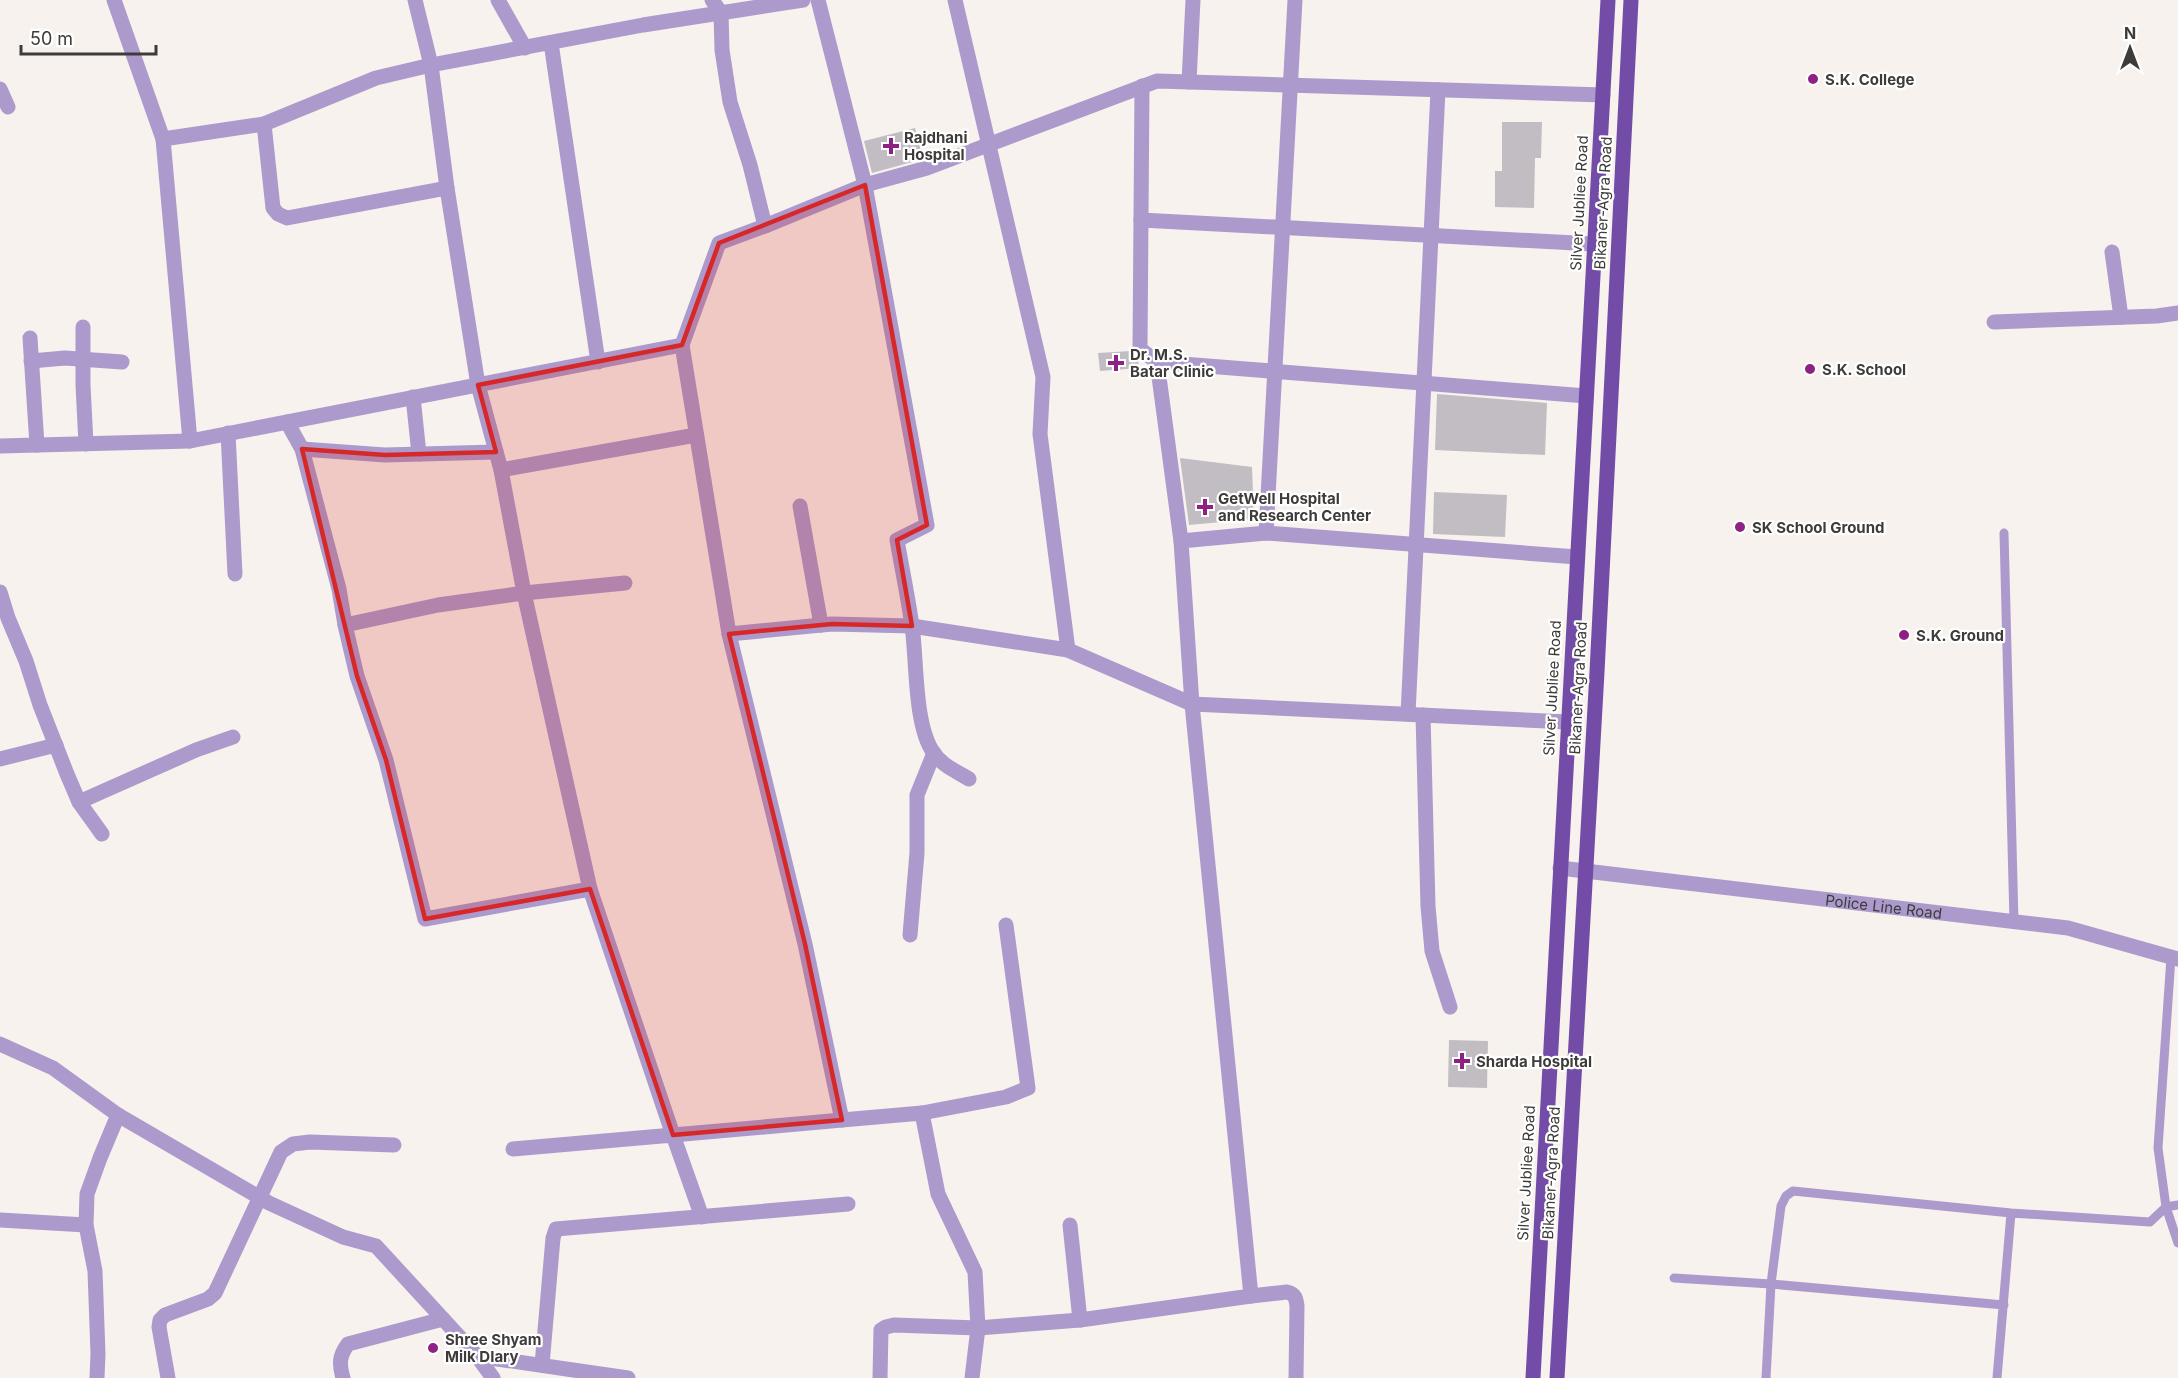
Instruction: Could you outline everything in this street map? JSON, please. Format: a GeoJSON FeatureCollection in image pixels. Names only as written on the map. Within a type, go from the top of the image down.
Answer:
{"type":"FeatureCollection","features":[{"type":"Feature","properties":{"kind":"main road","name":"Silver Jubliee Road"},"geometry":{"type":"LineString","coordinates":[[1533,1378],[1608,0]]}},
{"type":"Feature","properties":{"kind":"main road","name":"Bikaner-Agra Road"},"geometry":{"type":"LineString","coordinates":[[1557,1378],[1631,0]]}},
{"type":"Feature","properties":{"kind":"street"},"geometry":{"type":"LineString","coordinates":[[114,0],[163,139],[190,441]]}},
{"type":"Feature","properties":{"kind":"street"},"geometry":{"type":"LineString","coordinates":[[415,0],[431,65],[447,188],[478,385],[501,470],[524,593],[590,889],[702,1217]]}},
{"type":"Feature","properties":{"kind":"street"},"geometry":{"type":"LineString","coordinates":[[498,0],[525,48]]}},
{"type":"Feature","properties":{"kind":"street"},"geometry":{"type":"LineString","coordinates":[[712,0],[721,13],[722,50],[730,102],[750,165],[765,226]]}},
{"type":"Feature","properties":{"kind":"street"},"geometry":{"type":"LineString","coordinates":[[163,139],[264,124],[376,78],[431,65],[643,25],[803,0]]}},
{"type":"Feature","properties":{"kind":"street"},"geometry":{"type":"LineString","coordinates":[[818,0],[865,185],[927,525],[897,540],[912,626],[922,722],[927,741],[943,764],[969,779]]}},
{"type":"Feature","properties":{"kind":"street"},"geometry":{"type":"LineString","coordinates":[[955,0],[1043,377],[1040,434],[1068,650]]}},
{"type":"Feature","properties":{"kind":"street"},"geometry":{"type":"LineString","coordinates":[[1189,82],[1193,0]]}},
{"type":"Feature","properties":{"kind":"street"},"geometry":{"type":"LineString","coordinates":[[1266,533],[1295,0]]}},
{"type":"Feature","properties":{"kind":"street"},"geometry":{"type":"LineString","coordinates":[[551,43],[598,362]]}},
{"type":"Feature","properties":{"kind":"street"},"geometry":{"type":"LineString","coordinates":[[842,1119],[806,945],[729,634],[682,345],[719,243],[865,185],[927,168],[1157,81],[1602,95]]}},
{"type":"Feature","properties":{"kind":"street"},"geometry":{"type":"LineString","coordinates":[[1142,86],[1140,349],[1157,362],[1586,396]]}},
{"type":"Feature","properties":{"kind":"street"},"geometry":{"type":"LineString","coordinates":[[0,89],[8,108]]}},
{"type":"Feature","properties":{"kind":"street"},"geometry":{"type":"LineString","coordinates":[[1438,90],[1416,544],[1415,715],[1432,951],[1449,1007]]}},
{"type":"Feature","properties":{"kind":"street"},"geometry":{"type":"LineString","coordinates":[[264,124],[273,207],[278,214],[287,218],[447,188]]}},
{"type":"Feature","properties":{"kind":"street"},"geometry":{"type":"LineString","coordinates":[[1141,220],[1594,244]]}},
{"type":"Feature","properties":{"kind":"street"},"geometry":{"type":"LineString","coordinates":[[2112,252],[2121,317]]}},
{"type":"Feature","properties":{"kind":"street"},"geometry":{"type":"LineString","coordinates":[[1994,321],[2157,316],[2178,313]]}},
{"type":"Feature","properties":{"kind":"street"},"geometry":{"type":"LineString","coordinates":[[83,327],[86,444]]}},
{"type":"Feature","properties":{"kind":"street"},"geometry":{"type":"LineString","coordinates":[[30,338],[37,445]]}},
{"type":"Feature","properties":{"kind":"street"},"geometry":{"type":"LineString","coordinates":[[0,447],[190,441],[682,345]]}},
{"type":"Feature","properties":{"kind":"street"},"geometry":{"type":"LineString","coordinates":[[32,361],[65,358],[122,362]]}},
{"type":"Feature","properties":{"kind":"street"},"geometry":{"type":"LineString","coordinates":[[1157,362],[1181,541],[1192,704],[1251,1296]]}},
{"type":"Feature","properties":{"kind":"street"},"geometry":{"type":"LineString","coordinates":[[413,397],[419,454]]}},
{"type":"Feature","properties":{"kind":"street"},"geometry":{"type":"LineString","coordinates":[[287,422],[302,449],[339,589],[357,676],[386,760],[425,920],[590,889]]}},
{"type":"Feature","properties":{"kind":"street"},"geometry":{"type":"LineString","coordinates":[[228,434],[235,574]]}},
{"type":"Feature","properties":{"kind":"street"},"geometry":{"type":"LineString","coordinates":[[501,470],[696,435]]}},
{"type":"Feature","properties":{"kind":"street"},"geometry":{"type":"LineString","coordinates":[[302,449],[386,455],[496,453]]}},
{"type":"Feature","properties":{"kind":"street"},"geometry":{"type":"LineString","coordinates":[[800,506],[820,625]]}},
{"type":"Feature","properties":{"kind":"street"},"geometry":{"type":"LineString","coordinates":[[1181,541],[1266,533],[1577,557]]}},
{"type":"Feature","properties":{"kind":"street"},"geometry":{"type":"LineString","coordinates":[[345,625],[438,605],[524,593],[625,583]]}},
{"type":"Feature","properties":{"kind":"street"},"geometry":{"type":"LineString","coordinates":[[0,592],[40,705],[79,802],[102,834]]}},
{"type":"Feature","properties":{"kind":"street"},"geometry":{"type":"LineString","coordinates":[[729,634],[820,625],[912,626],[1068,650],[1192,704],[1568,722]]}},
{"type":"Feature","properties":{"kind":"street"},"geometry":{"type":"LineString","coordinates":[[79,802],[196,750],[233,737]]}},
{"type":"Feature","properties":{"kind":"street"},"geometry":{"type":"LineString","coordinates":[[0,759],[56,745]]}},
{"type":"Feature","properties":{"kind":"street"},"geometry":{"type":"LineString","coordinates":[[910,935],[917,853],[917,795],[934,753]]}},
{"type":"Feature","properties":{"kind":"street","name":"Police Line Road"},"geometry":{"type":"LineString","coordinates":[[1560,868],[2068,928],[2174,958]]}},
{"type":"Feature","properties":{"kind":"street"},"geometry":{"type":"LineString","coordinates":[[513,1149],[922,1113],[1006,1097],[1028,1088],[1006,926]]}},
{"type":"Feature","properties":{"kind":"street"},"geometry":{"type":"LineString","coordinates":[[0,1044],[53,1068],[118,1115],[260,1197],[343,1237],[376,1246],[477,1356],[493,1378]]}},
{"type":"Feature","properties":{"kind":"street"},"geometry":{"type":"LineString","coordinates":[[922,1113],[938,1194],[975,1272],[978,1328],[972,1378]]}},
{"type":"Feature","properties":{"kind":"street"},"geometry":{"type":"LineString","coordinates":[[97,1378],[95,1271],[86,1226],[87,1194],[118,1115]]}},
{"type":"Feature","properties":{"kind":"street"},"geometry":{"type":"LineString","coordinates":[[168,1378],[159,1327],[160,1320],[165,1315],[208,1299],[216,1293],[281,1152],[293,1144],[310,1142],[394,1145]]}},
{"type":"Feature","properties":{"kind":"street"},"geometry":{"type":"LineString","coordinates":[[542,1365],[553,1238],[556,1229],[848,1204]]}},
{"type":"Feature","properties":{"kind":"street"},"geometry":{"type":"LineString","coordinates":[[0,1220],[86,1226]]}},
{"type":"Feature","properties":{"kind":"street"},"geometry":{"type":"LineString","coordinates":[[1070,1225],[1080,1320]]}},
{"type":"Feature","properties":{"kind":"street"},"geometry":{"type":"LineString","coordinates":[[880,1378],[880,1336],[881,1330],[886,1327],[978,1328],[1080,1320],[1287,1292],[1292,1293],[1296,1298],[1297,1306],[1296,1378]]}},
{"type":"Feature","properties":{"kind":"street"},"geometry":{"type":"LineString","coordinates":[[344,1378],[340,1368],[341,1354],[348,1344],[443,1319]]}},
{"type":"Feature","properties":{"kind":"street"},"geometry":{"type":"LineString","coordinates":[[477,1356],[628,1378]]}},
{"type":"Feature","properties":{"kind":"lane"},"geometry":{"type":"LineString","coordinates":[[2004,533],[2014,922]]}},
{"type":"Feature","properties":{"kind":"lane"},"geometry":{"type":"LineString","coordinates":[[2174,958],[2158,1148],[2166,1207],[2178,1243]]}},
{"type":"Feature","properties":{"kind":"lane"},"geometry":{"type":"LineString","coordinates":[[1766,1378],[1771,1284],[1782,1206],[1786,1196],[1793,1191],[2011,1213],[2150,1222],[2166,1207],[2178,1205]]}},
{"type":"Feature","properties":{"kind":"lane"},"geometry":{"type":"LineString","coordinates":[[1997,1378],[2011,1213]]}},
{"type":"Feature","properties":{"kind":"lane"},"geometry":{"type":"LineString","coordinates":[[1674,1278],[1771,1284],[2004,1305]]}},
{"type":"Feature","properties":{"kind":"highlighted area"},"geometry":{"type":"Polygon","coordinates":[[[865,185],[927,525],[897,540],[912,626],[832,624],[729,634],[805,944],[842,1120],[673,1135],[590,889],[425,919],[386,760],[357,676],[302,449],[385,455],[496,452],[478,385],[682,345],[719,243],[865,185]]]}},
{"type":"Feature","properties":{"kind":"building"},"geometry":{"type":"Polygon","coordinates":[[[1502,122],[1542,122],[1541,158],[1535,158],[1534,208],[1495,207],[1495,171],[1502,171],[1502,122]]]}},
{"type":"Feature","properties":{"kind":"building"},"geometry":{"type":"Polygon","coordinates":[[[915,128],[923,159],[872,173],[864,141],[915,128]]]}},
{"type":"Feature","properties":{"kind":"building"},"geometry":{"type":"Polygon","coordinates":[[[1131,351],[1138,360],[1139,368],[1100,371],[1098,353],[1131,351]]]}},
{"type":"Feature","properties":{"kind":"building"},"geometry":{"type":"Polygon","coordinates":[[[1437,394],[1547,403],[1545,455],[1435,450],[1437,394]]]}},
{"type":"Feature","properties":{"kind":"building"},"geometry":{"type":"Polygon","coordinates":[[[1180,458],[1252,467],[1254,519],[1189,525],[1180,458]]]}},
{"type":"Feature","properties":{"kind":"building"},"geometry":{"type":"Polygon","coordinates":[[[1434,492],[1507,495],[1505,537],[1433,534],[1434,492]]]}},
{"type":"Feature","properties":{"kind":"building"},"geometry":{"type":"Polygon","coordinates":[[[1449,1040],[1488,1041],[1487,1088],[1448,1087],[1449,1040]]]}},
{"type":"Feature","properties":{"kind":"place","name":"S.K. College"},"geometry":{"type":"Point","coordinates":[1813,79]}},
{"type":"Feature","properties":{"kind":"place","name":"Rajdhani Hospital"},"geometry":{"type":"Point","coordinates":[891,146]}},
{"type":"Feature","properties":{"kind":"place","name":"Dr. M.S. Batar Clinic"},"geometry":{"type":"Point","coordinates":[1116,363]}},
{"type":"Feature","properties":{"kind":"place","name":"S.K. School"},"geometry":{"type":"Point","coordinates":[1810,369]}},
{"type":"Feature","properties":{"kind":"place","name":"GetWell Hospital and Research Center"},"geometry":{"type":"Point","coordinates":[1205,507]}},
{"type":"Feature","properties":{"kind":"place","name":"SK School Ground"},"geometry":{"type":"Point","coordinates":[1740,527]}},
{"type":"Feature","properties":{"kind":"place","name":"S.K. Ground"},"geometry":{"type":"Point","coordinates":[1904,635]}},
{"type":"Feature","properties":{"kind":"place","name":"Sharda Hospital"},"geometry":{"type":"Point","coordinates":[1462,1061]}},
{"type":"Feature","properties":{"kind":"place","name":"Shree Shyam Milk DIary"},"geometry":{"type":"Point","coordinates":[433,1348]}}]}
